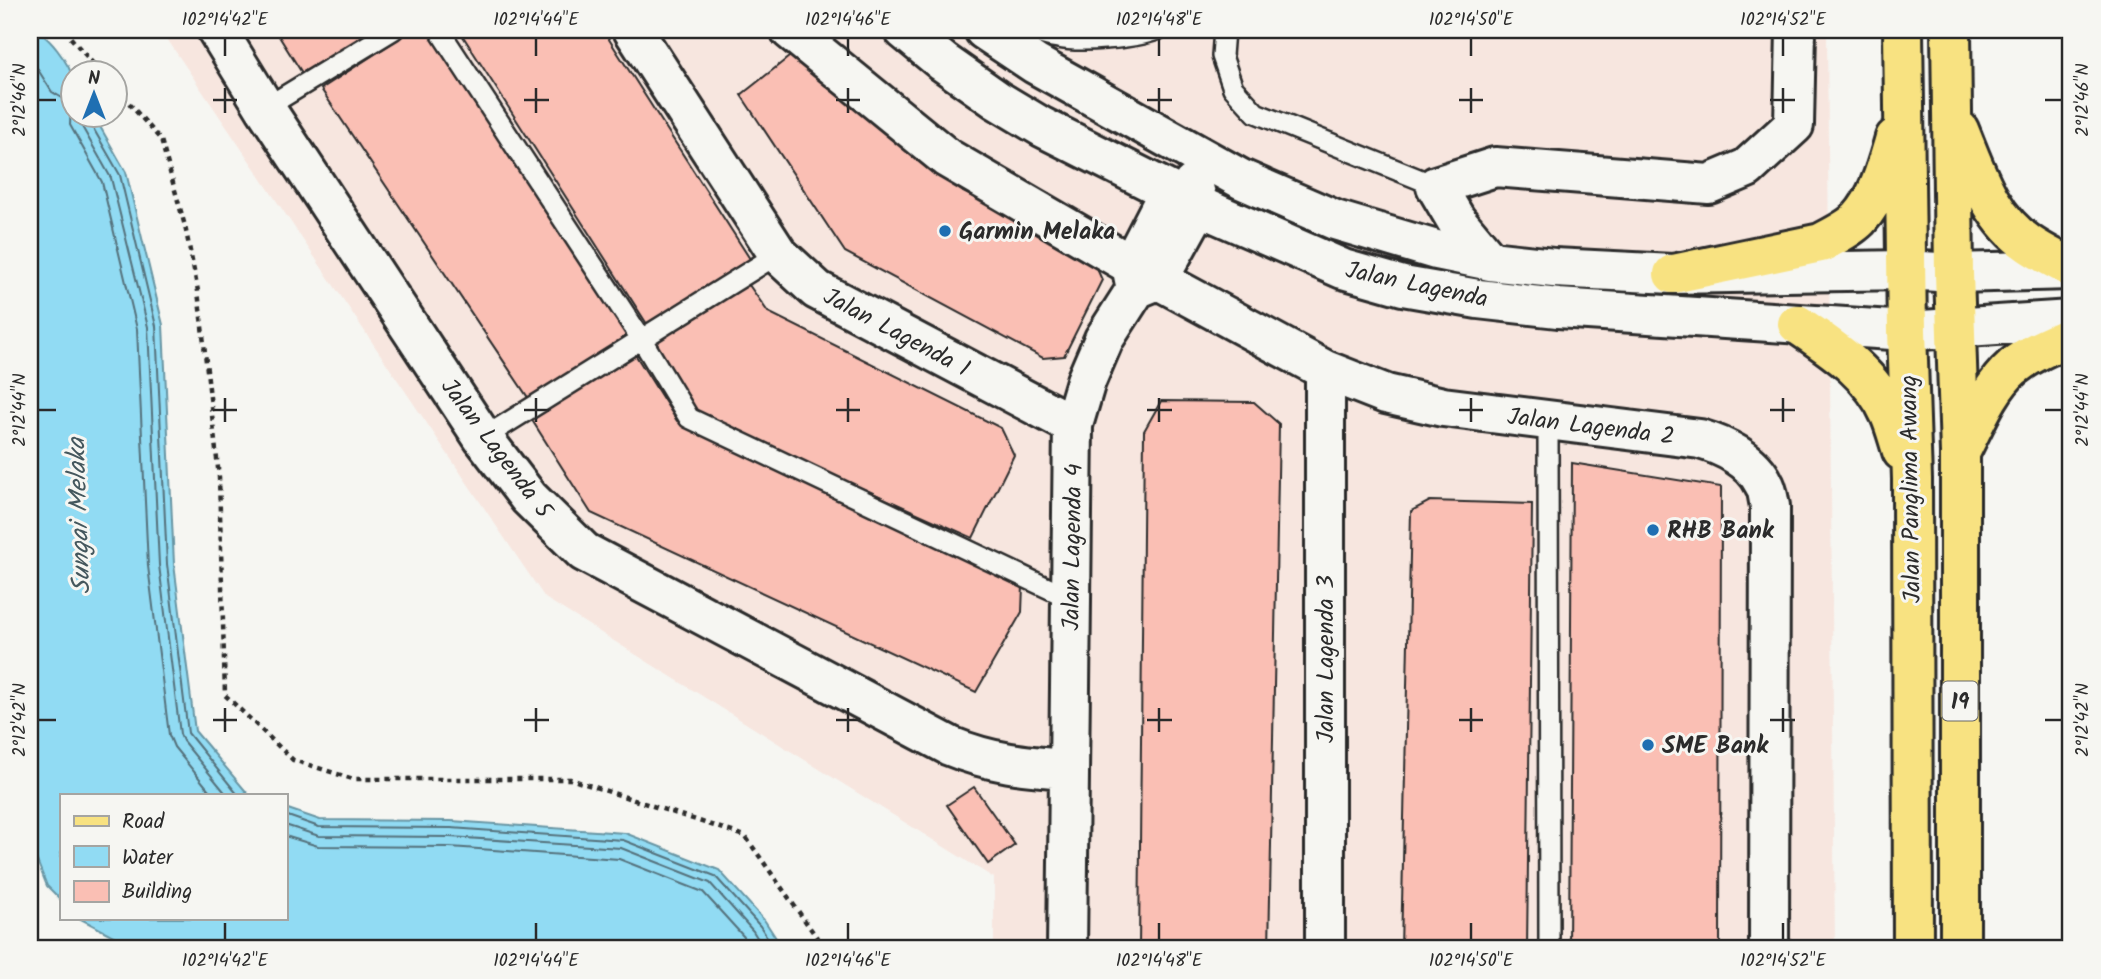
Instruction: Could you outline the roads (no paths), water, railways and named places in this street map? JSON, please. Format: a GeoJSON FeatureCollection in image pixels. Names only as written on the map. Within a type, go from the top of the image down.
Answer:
{"type":"FeatureCollection","features":[{"type":"Feature","properties":{"kind":"main road","name":"Jalan Panglima Awang"},"geometry":{"type":"LineString","coordinates":[[1903,30],[1912,479],[1913,949]]}},
{"type":"Feature","properties":{"kind":"main road","name":"Jalan Panglima Awang"},"geometry":{"type":"LineString","coordinates":[[1951,30],[1955,328],[1960,453],[1960,949]]}},
{"type":"Feature","properties":{"kind":"main road"},"geometry":{"type":"LineString","coordinates":[[1673,274],[1821,243],[1841,232],[1858,219],[1873,197],[1885,172],[1903,111]]}},
{"type":"Feature","properties":{"kind":"main road"},"geometry":{"type":"LineString","coordinates":[[1951,112],[1982,186],[2000,217],[2027,243],[2071,269]]}},
{"type":"Feature","properties":{"kind":"main road"},"geometry":{"type":"LineString","coordinates":[[1797,324],[1834,349],[1867,378],[1889,412],[1912,479]]}},
{"type":"Feature","properties":{"kind":"main road"},"geometry":{"type":"LineString","coordinates":[[1960,453],[1989,398],[2011,368],[2037,351],[2071,336]]}},
{"type":"Feature","properties":{"kind":"street","name":"Jalan Lagenda 5"},"geometry":{"type":"LineString","coordinates":[[217,30],[265,108],[483,438],[529,498],[584,552],[950,746],[978,758],[1011,765],[1069,769]]}},
{"type":"Feature","properties":{"kind":"street","name":"Jalan Lagenda 1"},"geometry":{"type":"LineString","coordinates":[[633,30],[778,254],[817,290],[1073,425]]}},
{"type":"Feature","properties":{"kind":"street","name":"Jalan Lagenda 2"},"geometry":{"type":"LineString","coordinates":[[790,30],[947,158],[1142,278],[1325,370],[1386,394],[1443,407],[1700,439],[1723,446],[1746,461],[1764,483],[1770,506],[1769,949]]}},
{"type":"Feature","properties":{"kind":"street","name":"Jalan Lagenda"},"geometry":{"type":"LineString","coordinates":[[904,30],[943,62],[1042,127],[1343,269],[1403,286],[1478,299],[1558,308],[1907,331],[2071,320]]}},
{"type":"Feature","properties":{"kind":"street","name":"Jalan Lagenda"},"geometry":{"type":"LineString","coordinates":[[984,30],[1035,64],[1241,180],[1335,220],[1436,250],[1490,261],[1555,268],[1673,274],[1906,270],[1954,273],[2071,269]]}},
{"type":"Feature","properties":{"kind":"street"},"geometry":{"type":"LineString","coordinates":[[1490,261],[1456,220],[1436,186],[1495,167],[1709,184],[1747,168],[1794,125],[1797,30]]}},
{"type":"Feature","properties":{"kind":"street"},"geometry":{"type":"LineString","coordinates":[[1171,142],[1187,194],[1220,180],[1241,180]]}},
{"type":"Feature","properties":{"kind":"street","name":"Jalan Lagenda 4"},"geometry":{"type":"LineString","coordinates":[[1067,949],[1073,425],[1086,381],[1104,339],[1142,278],[1187,194]]}},
{"type":"Feature","properties":{"kind":"street","name":"Jalan Lagenda 3"},"geometry":{"type":"LineString","coordinates":[[1325,370],[1325,949]]}},
{"type":"Feature","properties":{"kind":"lane"},"geometry":{"type":"LineString","coordinates":[[265,108],[393,30]]}},
{"type":"Feature","properties":{"kind":"lane"},"geometry":{"type":"LineString","coordinates":[[439,30],[642,340],[689,418],[1071,599]]}},
{"type":"Feature","properties":{"kind":"lane"},"geometry":{"type":"LineString","coordinates":[[1025,30],[1060,39],[1108,38],[1146,34],[1157,30]]}},
{"type":"Feature","properties":{"kind":"lane"},"geometry":{"type":"LineString","coordinates":[[1224,30],[1222,56],[1233,88],[1256,113],[1436,186]]}},
{"type":"Feature","properties":{"kind":"lane"},"geometry":{"type":"LineString","coordinates":[[483,438],[778,254]]}},
{"type":"Feature","properties":{"kind":"lane"},"geometry":{"type":"LineString","coordinates":[[1548,421],[1549,949]]}},
{"type":"Feature","properties":{"kind":"water","name":"Sungai Melaka"},"geometry":{"type":"Polygon","coordinates":[[[30,30],[51,42],[63,60],[60,60],[60,130],[102,130],[126,172],[163,325],[174,564],[195,731],[248,794],[60,794],[60,899],[47,886],[30,843],[30,30]]]}},
{"type":"Feature","properties":{"kind":"water"},"geometry":{"type":"Polygon","coordinates":[[[287,809],[320,820],[451,821],[625,833],[719,870],[765,921],[783,949],[138,949],[83,920],[287,920],[287,809]]]}},
{"type":"Feature","properties":{"kind":"place","name":"Garmin Melaka"},"geometry":{"type":"Point","coordinates":[945,231]}},
{"type":"Feature","properties":{"kind":"place","name":"RHB Bank"},"geometry":{"type":"Point","coordinates":[1653,530]}},
{"type":"Feature","properties":{"kind":"place","name":"SME Bank"},"geometry":{"type":"Point","coordinates":[1648,745]}}]}
